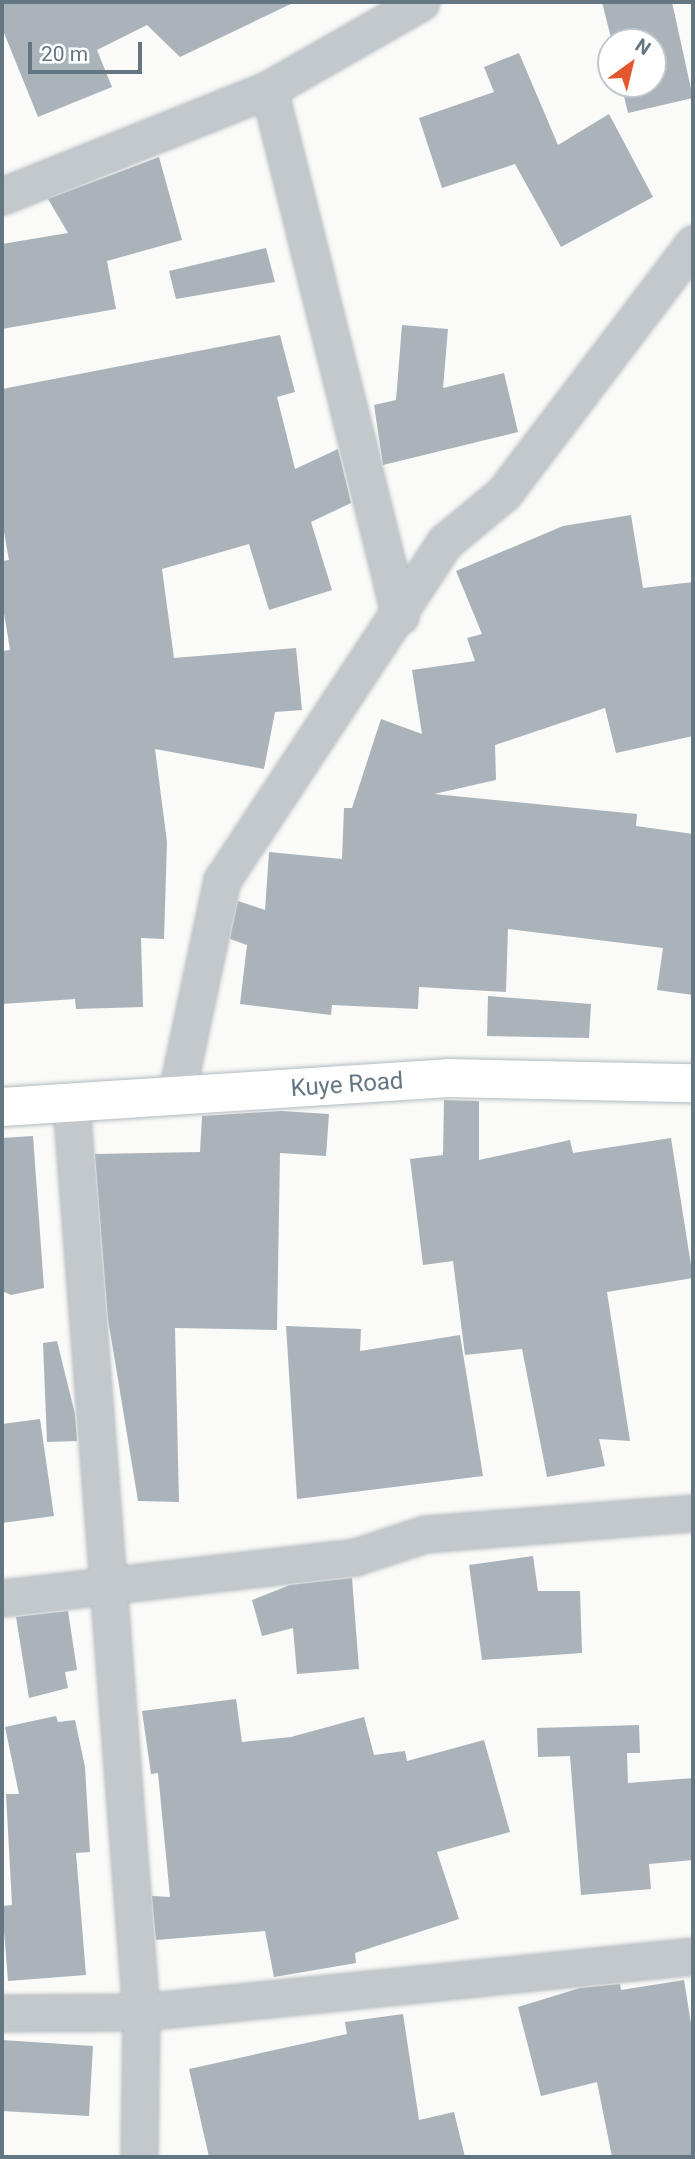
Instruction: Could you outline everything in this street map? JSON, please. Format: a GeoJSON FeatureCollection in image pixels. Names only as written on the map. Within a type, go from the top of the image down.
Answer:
{"type":"FeatureCollection","features":[{"type":"Feature","properties":{"kind":"street"},"geometry":{"type":"LineString","coordinates":[[2,196],[269,89],[421,2]]}},
{"type":"Feature","properties":{"kind":"street"},"geometry":{"type":"LineString","coordinates":[[269,89],[400,616]]}},
{"type":"Feature","properties":{"kind":"street"},"geometry":{"type":"LineString","coordinates":[[176,1096],[222,880],[400,616],[445,542],[504,493],[693,244]]}},
{"type":"Feature","properties":{"kind":"street","name":"Kuye Road"},"geometry":{"type":"LineString","coordinates":[[2,1107],[448,1078],[693,1083]]}},
{"type":"Feature","properties":{"kind":"street"},"geometry":{"type":"LineString","coordinates":[[71,1103],[106,1590],[141,2012],[139,2157]]}},
{"type":"Feature","properties":{"kind":"street"},"geometry":{"type":"LineString","coordinates":[[2,1598],[106,1590],[355,1557],[425,1534],[693,1513]]}},
{"type":"Feature","properties":{"kind":"street"},"geometry":{"type":"LineString","coordinates":[[2,2012],[141,2012],[693,1956]]}},
{"type":"Feature","properties":{"kind":"building"},"geometry":{"type":"Polygon","coordinates":[[[2,2],[295,2],[180,57],[147,25],[97,50],[112,87],[38,117],[2,28],[2,2]]]}},
{"type":"Feature","properties":{"kind":"building"},"geometry":{"type":"Polygon","coordinates":[[[602,2],[672,2],[693,98],[628,113],[624,98],[667,98],[667,28],[608,28],[602,2]]]}},
{"type":"Feature","properties":{"kind":"building"},"geometry":{"type":"Polygon","coordinates":[[[519,53],[558,145],[609,114],[653,197],[561,247],[515,164],[442,188],[419,118],[494,92],[484,67],[519,53]]]}},
{"type":"Feature","properties":{"kind":"building"},"geometry":{"type":"Polygon","coordinates":[[[159,157],[182,240],[107,261],[116,309],[2,329],[2,244],[68,233],[48,199],[159,157]]]}},
{"type":"Feature","properties":{"kind":"building"},"geometry":{"type":"Polygon","coordinates":[[[266,248],[275,282],[176,299],[169,271],[266,248]]]}},
{"type":"Feature","properties":{"kind":"building"},"geometry":{"type":"Polygon","coordinates":[[[402,325],[448,329],[443,388],[504,373],[518,432],[383,465],[374,405],[396,400],[402,325]]]}},
{"type":"Feature","properties":{"kind":"building"},"geometry":{"type":"Polygon","coordinates":[[[280,335],[295,392],[277,397],[295,469],[338,449],[351,503],[311,522],[332,590],[269,610],[249,544],[162,569],[174,658],[296,648],[302,710],[275,712],[264,769],[155,749],[167,842],[164,939],[141,938],[143,1007],[76,1009],[75,999],[2,1004],[2,651],[10,650],[2,601],[2,561],[9,560],[2,521],[2,389],[280,335]]]}},
{"type":"Feature","properties":{"kind":"building"},"geometry":{"type":"Polygon","coordinates":[[[631,515],[643,588],[693,582],[693,736],[616,753],[605,708],[495,745],[496,780],[434,794],[637,814],[636,826],[693,834],[693,995],[657,990],[663,948],[508,929],[506,992],[419,987],[418,1009],[332,1005],[331,1015],[240,1004],[247,945],[230,939],[238,901],[265,910],[269,852],[342,859],[344,808],[352,808],[381,719],[422,734],[412,670],[475,661],[467,638],[482,634],[456,571],[563,526],[631,515]]]}},
{"type":"Feature","properties":{"kind":"building"},"geometry":{"type":"Polygon","coordinates":[[[488,996],[591,1004],[589,1038],[487,1036],[488,996]]]}},
{"type":"Feature","properties":{"kind":"building"},"geometry":{"type":"Polygon","coordinates":[[[444,1100],[479,1101],[479,1160],[570,1140],[573,1153],[671,1138],[693,1278],[607,1292],[630,1441],[599,1439],[605,1466],[547,1477],[522,1349],[465,1355],[453,1261],[423,1265],[410,1159],[443,1155],[444,1100]]]}},
{"type":"Feature","properties":{"kind":"building"},"geometry":{"type":"Polygon","coordinates":[[[281,1111],[329,1114],[326,1156],[280,1153],[277,1330],[175,1328],[179,1502],[138,1501],[108,1319],[95,1154],[200,1152],[202,1116],[281,1111]]]}},
{"type":"Feature","properties":{"kind":"building"},"geometry":{"type":"Polygon","coordinates":[[[33,1136],[44,1288],[11,1295],[2,1291],[2,1138],[33,1136]]]}},
{"type":"Feature","properties":{"kind":"building"},"geometry":{"type":"Polygon","coordinates":[[[286,1326],[361,1329],[360,1351],[460,1335],[483,1476],[297,1499],[286,1326]]]}},
{"type":"Feature","properties":{"kind":"building"},"geometry":{"type":"Polygon","coordinates":[[[57,1341],[75,1414],[77,1441],[47,1442],[43,1343],[57,1341]]]}},
{"type":"Feature","properties":{"kind":"building"},"geometry":{"type":"Polygon","coordinates":[[[40,1419],[54,1516],[2,1523],[2,1424],[40,1419]]]}},
{"type":"Feature","properties":{"kind":"building"},"geometry":{"type":"Polygon","coordinates":[[[533,1556],[538,1591],[580,1591],[582,1653],[482,1660],[469,1565],[533,1556]]]}},
{"type":"Feature","properties":{"kind":"building"},"geometry":{"type":"Polygon","coordinates":[[[352,1578],[359,1669],[297,1674],[293,1628],[262,1636],[252,1600],[290,1585],[352,1578]]]}},
{"type":"Feature","properties":{"kind":"building"},"geometry":{"type":"Polygon","coordinates":[[[68,1611],[77,1670],[65,1672],[68,1688],[29,1698],[16,1617],[68,1611]]]}},
{"type":"Feature","properties":{"kind":"building"},"geometry":{"type":"Polygon","coordinates":[[[236,1699],[242,1742],[291,1737],[364,1717],[374,1755],[405,1751],[407,1761],[484,1740],[510,1832],[437,1852],[459,1919],[355,1953],[356,1963],[274,1977],[265,1931],[156,1940],[152,1896],[170,1897],[158,1773],[151,1774],[142,1711],[236,1699]]]}},
{"type":"Feature","properties":{"kind":"building"},"geometry":{"type":"Polygon","coordinates":[[[56,1716],[58,1722],[75,1720],[85,1767],[90,1852],[76,1853],[86,1975],[8,1981],[2,1906],[12,1905],[6,1794],[19,1794],[5,1727],[56,1716]]]}},
{"type":"Feature","properties":{"kind":"building"},"geometry":{"type":"Polygon","coordinates":[[[639,1725],[640,1753],[627,1753],[628,1783],[693,1778],[693,1860],[649,1864],[651,1889],[581,1895],[570,1756],[538,1757],[537,1728],[639,1725]]]}},
{"type":"Feature","properties":{"kind":"building"},"geometry":{"type":"Polygon","coordinates":[[[684,1980],[693,2036],[693,2157],[612,2157],[597,2082],[541,2096],[518,2007],[580,1988],[620,1984],[621,1990],[684,1980]]]}},
{"type":"Feature","properties":{"kind":"building"},"geometry":{"type":"Polygon","coordinates":[[[403,2014],[419,2120],[454,2112],[465,2157],[209,2157],[189,2069],[347,2034],[345,2022],[403,2014]]]}},
{"type":"Feature","properties":{"kind":"building"},"geometry":{"type":"Polygon","coordinates":[[[2,2040],[93,2046],[89,2116],[2,2111],[2,2040]]]}}]}
